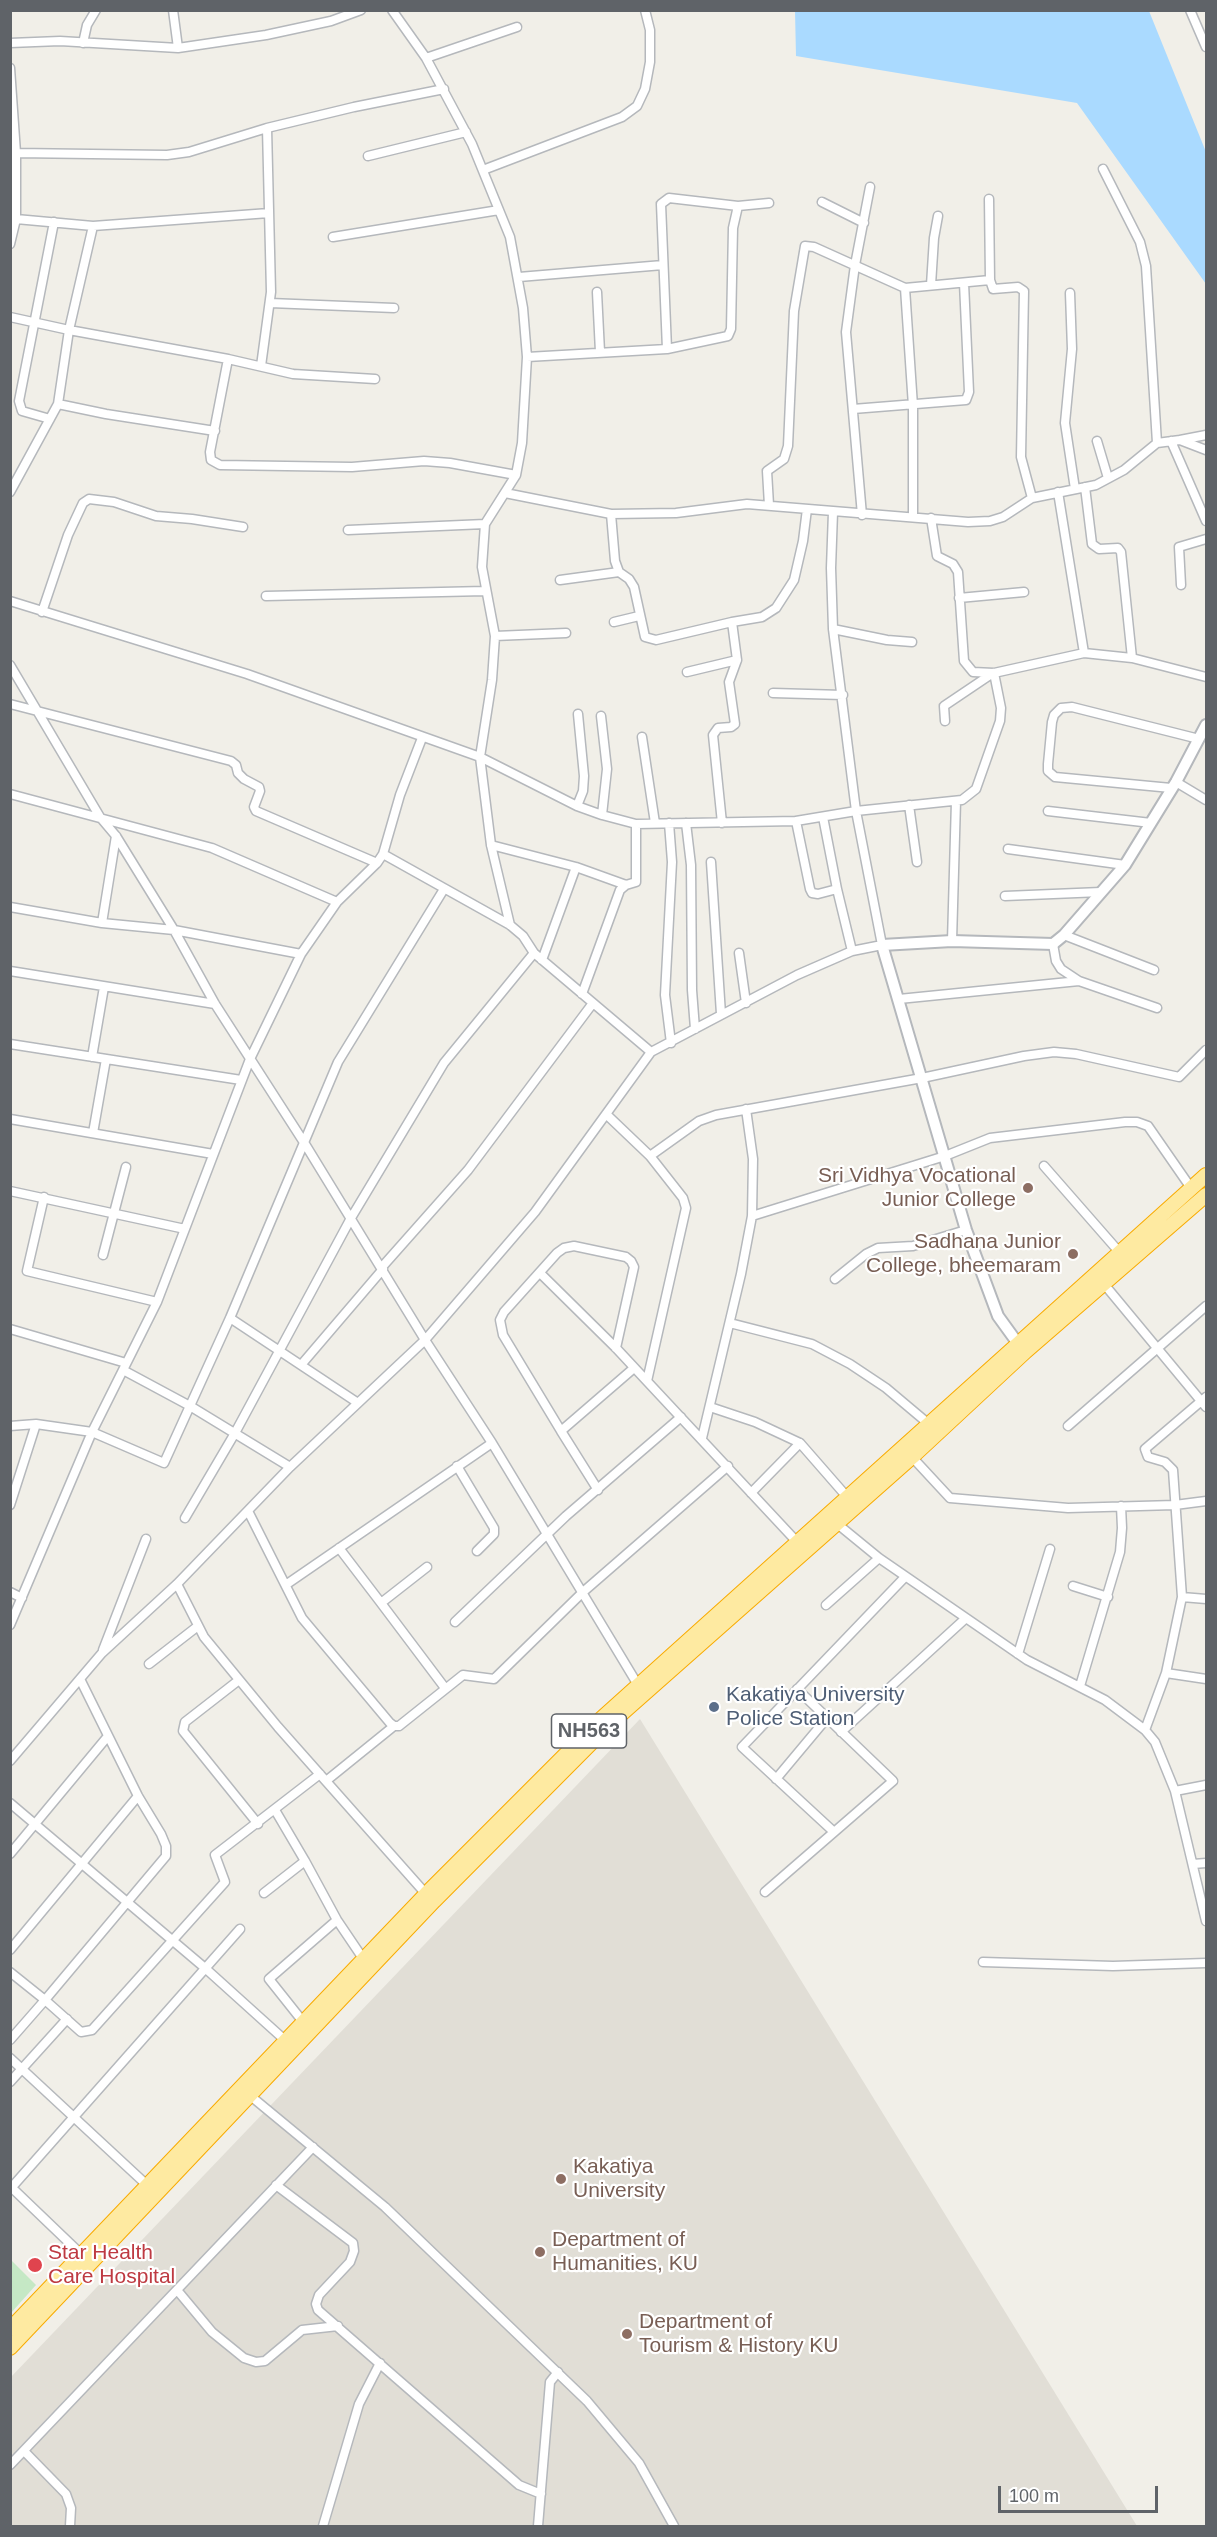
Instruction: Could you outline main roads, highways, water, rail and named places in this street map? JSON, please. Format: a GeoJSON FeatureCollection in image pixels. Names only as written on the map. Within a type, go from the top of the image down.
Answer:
{"type":"FeatureCollection","features":[{"type":"Feature","properties":{"kind":"highway","name":"NH563"},"geometry":{"type":"LineString","coordinates":[[10,2329],[148,2186],[246,2092],[610,1724],[833,1519],[848,1498],[1206,1175]]}},
{"type":"Feature","properties":{"kind":"highway","name":"NH563"},"geometry":{"type":"LineString","coordinates":[[10,2348],[246,2092],[286,2042],[426,1894],[602,1718],[798,1543],[833,1519],[912,1457],[1206,1195]]}},
{"type":"Feature","properties":{"kind":"water"},"geometry":{"type":"Polygon","coordinates":[[[795,11],[1149,11],[1206,152],[1206,284],[1077,103],[796,56],[795,11]]]}},
{"type":"Feature","properties":{"kind":"place","name":"Sri Vidhya Vocational Junior College"},"geometry":{"type":"Point","coordinates":[1028,1188]}},
{"type":"Feature","properties":{"kind":"place","name":"Sadhana Junior College, bheemaram"},"geometry":{"type":"Point","coordinates":[1073,1254]}},
{"type":"Feature","properties":{"kind":"place","name":"Kakatiya University Police Station"},"geometry":{"type":"Point","coordinates":[714,1707]}},
{"type":"Feature","properties":{"kind":"place","name":"Kakatiya University"},"geometry":{"type":"Point","coordinates":[561,2179]}},
{"type":"Feature","properties":{"kind":"place","name":"Department of Humanities, KU"},"geometry":{"type":"Point","coordinates":[540,2252]}},
{"type":"Feature","properties":{"kind":"place","name":"Star Health Care Hospital"},"geometry":{"type":"Point","coordinates":[35,2265]}},
{"type":"Feature","properties":{"kind":"place","name":"Department of Tourism & History KU"},"geometry":{"type":"Point","coordinates":[627,2334]}}]}
